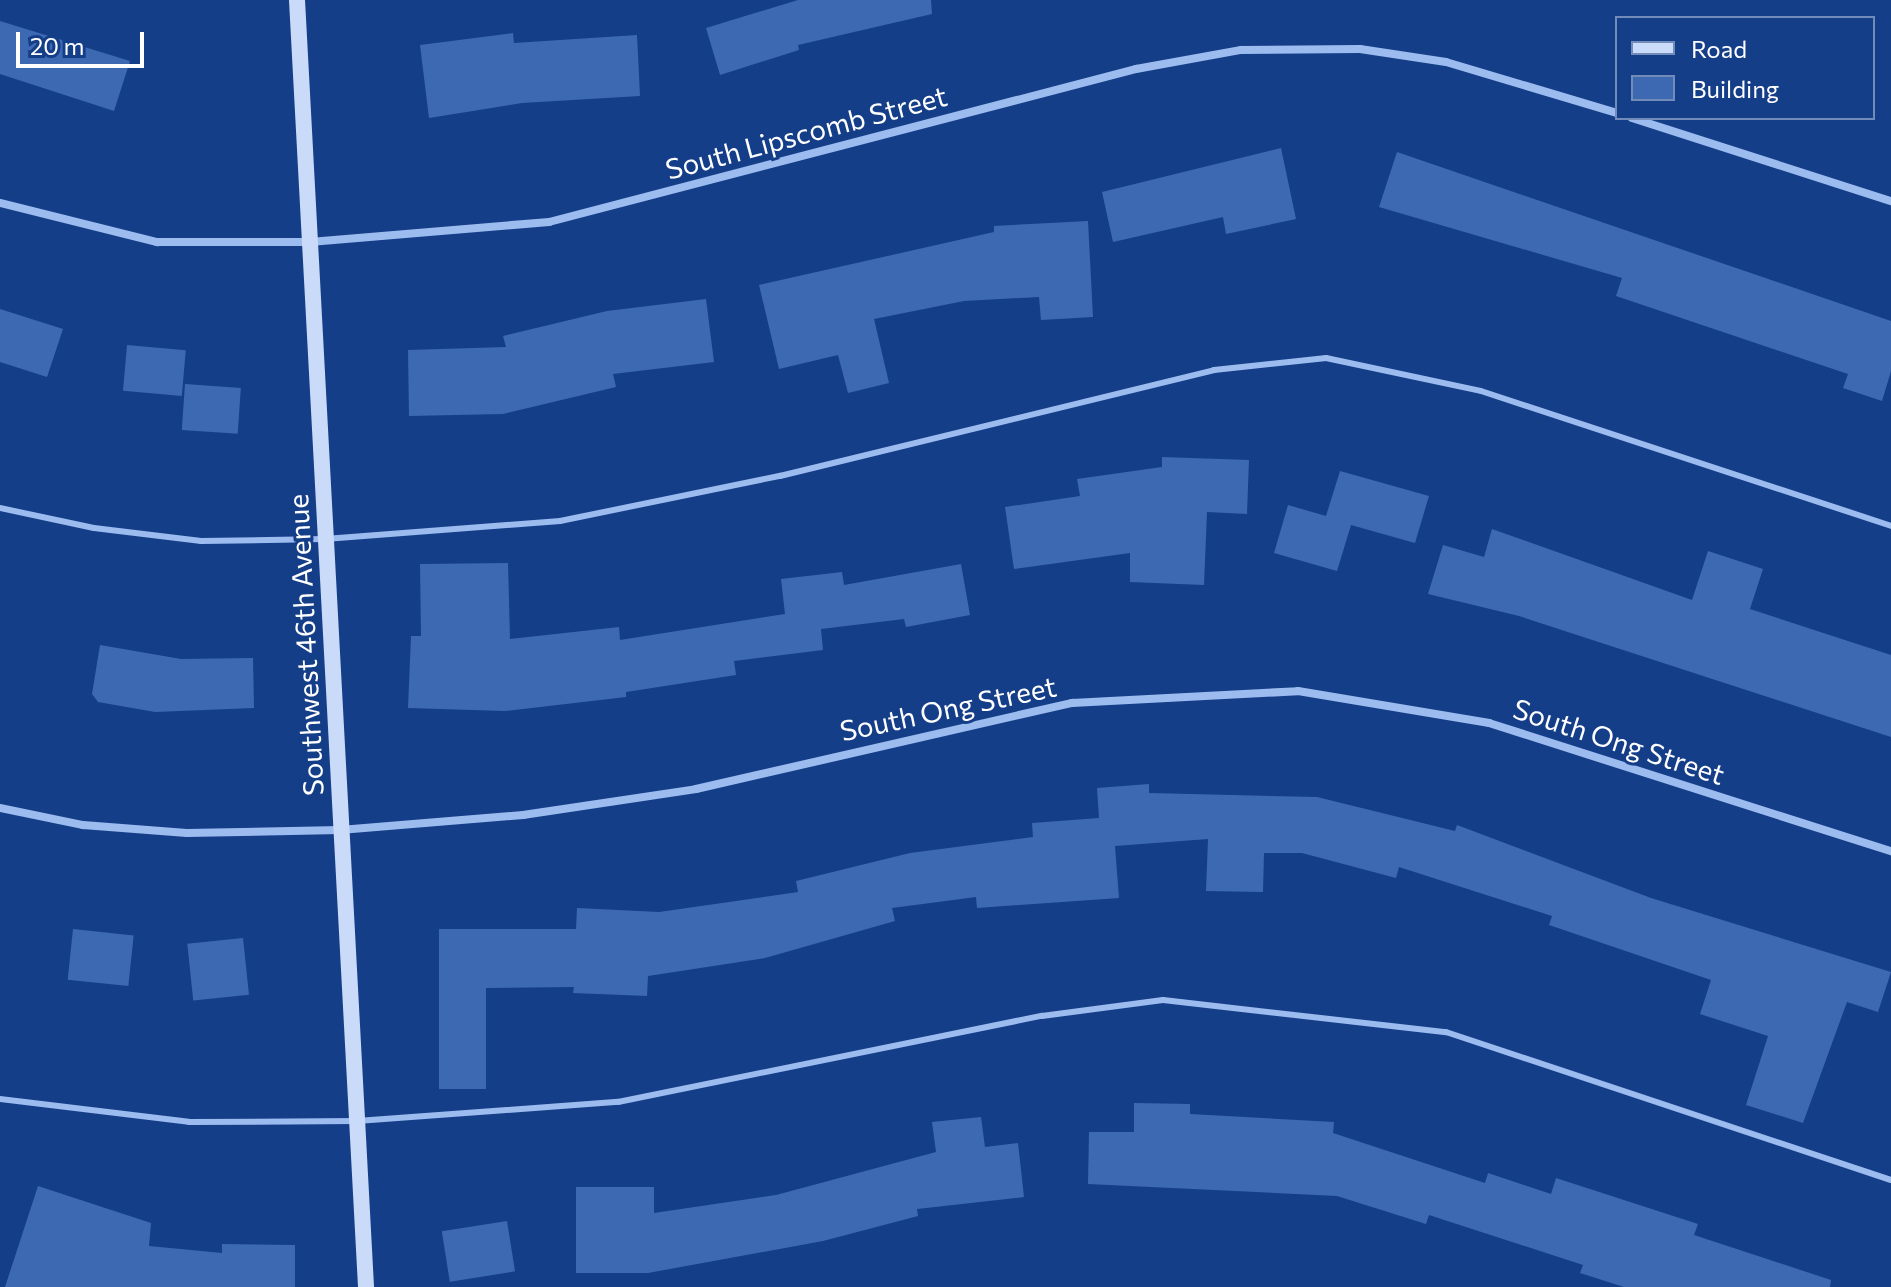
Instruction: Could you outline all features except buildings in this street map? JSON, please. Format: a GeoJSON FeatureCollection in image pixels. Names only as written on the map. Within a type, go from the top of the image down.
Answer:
{"type":"FeatureCollection","features":[{"type":"Feature","properties":{"kind":"main road","name":"Southwest 46th Avenue"},"geometry":{"type":"LineString","coordinates":[[297,0],[366,1287]]}},
{"type":"Feature","properties":{"kind":"street","name":"South Lipscomb Street"},"geometry":{"type":"LineString","coordinates":[[0,203],[157,242],[310,242],[549,222],[1136,69],[1241,50],[1360,49],[1446,62],[1615,112]]}},
{"type":"Feature","properties":{"kind":"street"},"geometry":{"type":"LineString","coordinates":[[1638,120],[1891,201]]}},
{"type":"Feature","properties":{"kind":"street","name":"South Ong Street"},"geometry":{"type":"LineString","coordinates":[[0,808],[83,825],[187,833],[340,830],[523,815],[696,789],[1072,703],[1298,691],[1489,723],[1891,851]]}},
{"type":"Feature","properties":{"kind":"lane"},"geometry":{"type":"LineString","coordinates":[[0,508],[94,528],[201,541],[325,539],[560,521],[780,476],[1200,373],[1326,358],[1481,391],[1891,526]]}},
{"type":"Feature","properties":{"kind":"lane"},"geometry":{"type":"LineString","coordinates":[[0,1099],[189,1122],[357,1121],[618,1102],[1042,1016],[1163,1000],[1446,1032],[1891,1180]]}}]}
